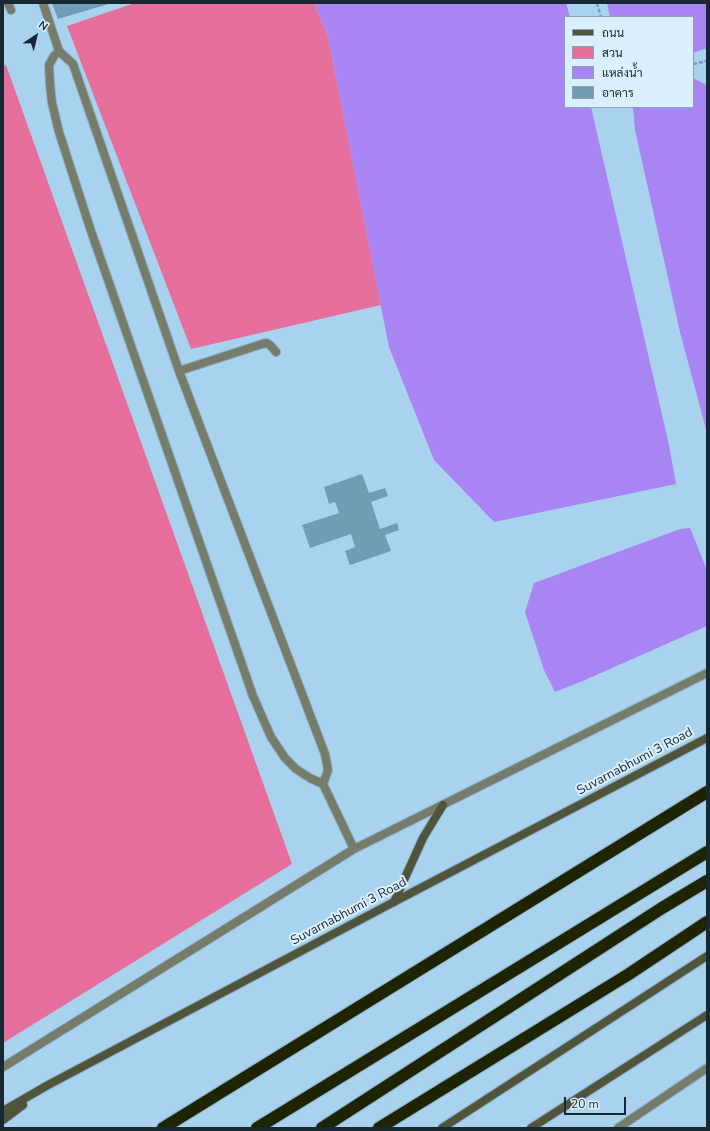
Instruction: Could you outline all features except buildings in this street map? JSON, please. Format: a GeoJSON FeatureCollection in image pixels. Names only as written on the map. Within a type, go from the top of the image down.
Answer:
{"type":"FeatureCollection","features":[{"type":"Feature","properties":{"kind":"highway"},"geometry":{"type":"LineString","coordinates":[[163,1128],[707,792]]}},
{"type":"Feature","properties":{"kind":"highway"},"geometry":{"type":"LineString","coordinates":[[257,1128],[707,852]]}},
{"type":"Feature","properties":{"kind":"highway"},"geometry":{"type":"LineString","coordinates":[[322,1128],[636,925],[707,881]]}},
{"type":"Feature","properties":{"kind":"highway"},"geometry":{"type":"LineString","coordinates":[[379,1128],[629,974],[707,922]]}},
{"type":"Feature","properties":{"kind":"main road","name":"Suvarnabhumi 3 Road"},"geometry":{"type":"LineString","coordinates":[[3,1111],[48,1085],[707,738]]}},
{"type":"Feature","properties":{"kind":"main road"},"geometry":{"type":"LineString","coordinates":[[394,902],[423,838],[443,805]]}},
{"type":"Feature","properties":{"kind":"main road"},"geometry":{"type":"LineString","coordinates":[[442,1128],[707,956]]}},
{"type":"Feature","properties":{"kind":"main road"},"geometry":{"type":"LineString","coordinates":[[531,1128],[707,1015]]}},
{"type":"Feature","properties":{"kind":"main road"},"geometry":{"type":"LineString","coordinates":[[3,1120],[48,1085]]}},
{"type":"Feature","properties":{"kind":"street"},"geometry":{"type":"LineString","coordinates":[[43,3],[59,51],[73,64],[179,371],[325,754],[328,770],[322,784]]}},
{"type":"Feature","properties":{"kind":"street"},"geometry":{"type":"LineString","coordinates":[[59,51],[49,65],[52,103],[59,132],[91,231],[253,696],[271,738],[286,758],[296,768],[322,784],[354,849]]}},
{"type":"Feature","properties":{"kind":"street"},"geometry":{"type":"LineString","coordinates":[[179,371],[267,343],[276,352]]}},
{"type":"Feature","properties":{"kind":"street"},"geometry":{"type":"LineString","coordinates":[[3,1067],[354,849],[707,673]]}},
{"type":"Feature","properties":{"kind":"street"},"geometry":{"type":"LineString","coordinates":[[618,1128],[707,1068]]}},
{"type":"Feature","properties":{"kind":"path"},"geometry":{"type":"LineString","coordinates":[[597,3],[602,16]]}},
{"type":"Feature","properties":{"kind":"path"},"geometry":{"type":"LineString","coordinates":[[694,64],[707,61]]}},
{"type":"Feature","properties":{"kind":"green space"},"geometry":{"type":"Polygon","coordinates":[[[135,3],[314,3],[328,36],[381,305],[191,349],[67,26],[135,3]]]}},
{"type":"Feature","properties":{"kind":"green space"},"geometry":{"type":"Polygon","coordinates":[[[6,65],[292,864],[3,1043],[3,67],[6,65]]]}},
{"type":"Feature","properties":{"kind":"water"},"geometry":{"type":"Polygon","coordinates":[[[314,3],[566,3],[570,16],[564,16],[564,108],[591,108],[669,445],[676,484],[494,522],[434,460],[389,347],[328,36],[314,3]]]}},
{"type":"Feature","properties":{"kind":"water"},"geometry":{"type":"Polygon","coordinates":[[[607,3],[707,3],[707,48],[694,53],[694,16],[610,16],[607,3]]]}},
{"type":"Feature","properties":{"kind":"water"},"geometry":{"type":"Polygon","coordinates":[[[694,78],[705,84],[707,89],[707,433],[680,332],[635,130],[633,108],[694,108],[694,78]]]}},
{"type":"Feature","properties":{"kind":"water"},"geometry":{"type":"Polygon","coordinates":[[[690,528],[707,570],[707,626],[555,692],[544,670],[525,612],[534,583],[680,529],[690,528]]]}}]}
